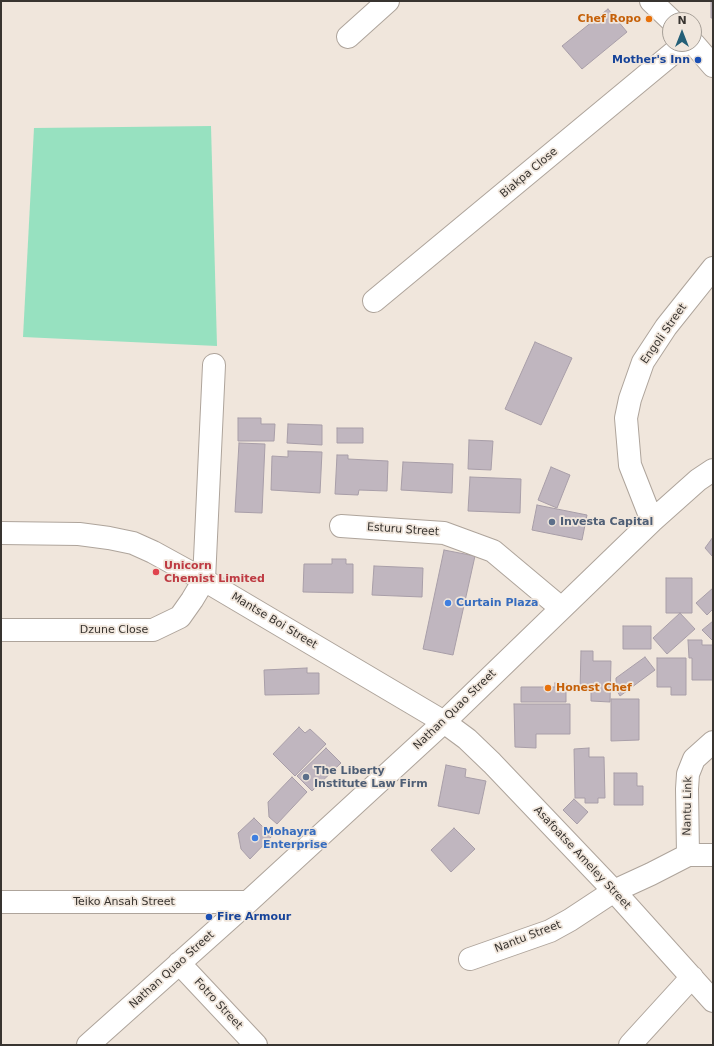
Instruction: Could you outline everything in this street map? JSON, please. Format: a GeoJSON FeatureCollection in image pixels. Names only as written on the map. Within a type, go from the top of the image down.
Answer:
{"type":"FeatureCollection","features":[{"type":"Feature","properties":{"kind":"street"},"geometry":{"type":"LineString","coordinates":[[348,37],[388,1]]}},
{"type":"Feature","properties":{"kind":"street","name":"Biakpa Close"},"geometry":{"type":"LineString","coordinates":[[374,301],[674,52]]}},
{"type":"Feature","properties":{"kind":"street"},"geometry":{"type":"LineString","coordinates":[[701,52],[713,66]]}},
{"type":"Feature","properties":{"kind":"street","name":"Engoli Street"},"geometry":{"type":"LineString","coordinates":[[652,521],[630,465],[626,418],[630,399],[643,362],[666,327],[713,268]]}},
{"type":"Feature","properties":{"kind":"street"},"geometry":{"type":"LineString","coordinates":[[204,580],[214,365]]}},
{"type":"Feature","properties":{"kind":"street","name":"Nathan Quao Street"},"geometry":{"type":"LineString","coordinates":[[88,1045],[248,902],[444,722],[652,521],[698,480],[713,470]]}},
{"type":"Feature","properties":{"kind":"street","name":"Esturu Street"},"geometry":{"type":"LineString","coordinates":[[341,526],[444,532],[493,551],[561,608]]}},
{"type":"Feature","properties":{"kind":"street","name":"Mantse Boi Street"},"geometry":{"type":"LineString","coordinates":[[1,533],[78,534],[127,542],[154,552],[444,722]]}},
{"type":"Feature","properties":{"kind":"street","name":"Dzune Close"},"geometry":{"type":"LineString","coordinates":[[1,630],[153,630],[180,617],[204,580]]}},
{"type":"Feature","properties":{"kind":"street","name":"Asafoatse Ameley Street"},"geometry":{"type":"LineString","coordinates":[[444,722],[467,739],[492,762],[614,891],[713,1001]]}},
{"type":"Feature","properties":{"kind":"street","name":"Nantu Link"},"geometry":{"type":"LineString","coordinates":[[688,855],[688,774],[694,759],[713,742]]}},
{"type":"Feature","properties":{"kind":"street","name":"Nantu Street"},"geometry":{"type":"LineString","coordinates":[[470,959],[550,931],[570,920],[614,891],[644,878],[688,855],[713,855]]}},
{"type":"Feature","properties":{"kind":"street","name":"Teiko Ansah Street"},"geometry":{"type":"LineString","coordinates":[[1,902],[248,902]]}},
{"type":"Feature","properties":{"kind":"street","name":"Fotro Street"},"geometry":{"type":"LineString","coordinates":[[179,963],[256,1045]]}},
{"type":"Feature","properties":{"kind":"street"},"geometry":{"type":"LineString","coordinates":[[630,1045],[692,977]]}},
{"type":"Feature","properties":{"kind":"green space"},"geometry":{"type":"Polygon","coordinates":[[[211,126],[217,346],[23,337],[34,128],[211,126]]]}},
{"type":"Feature","properties":{"kind":"building"},"geometry":{"type":"Polygon","coordinates":[[[711,1],[713,1],[713,18],[711,18],[711,1]]]}},
{"type":"Feature","properties":{"kind":"building"},"geometry":{"type":"Polygon","coordinates":[[[608,9],[627,32],[582,69],[562,46],[608,9]]]}},
{"type":"Feature","properties":{"kind":"building"},"geometry":{"type":"Polygon","coordinates":[[[535,342],[572,358],[541,425],[505,409],[535,342]]]}},
{"type":"Feature","properties":{"kind":"building"},"geometry":{"type":"Polygon","coordinates":[[[238,418],[261,418],[261,424],[275,424],[274,441],[238,441],[238,418]]]}},
{"type":"Feature","properties":{"kind":"building"},"geometry":{"type":"Polygon","coordinates":[[[288,424],[322,425],[322,445],[287,443],[288,424]]]}},
{"type":"Feature","properties":{"kind":"building"},"geometry":{"type":"Polygon","coordinates":[[[337,428],[363,428],[363,443],[337,443],[337,428]]]}},
{"type":"Feature","properties":{"kind":"building"},"geometry":{"type":"Polygon","coordinates":[[[469,440],[493,441],[491,470],[468,469],[469,440]]]}},
{"type":"Feature","properties":{"kind":"building"},"geometry":{"type":"Polygon","coordinates":[[[239,443],[265,444],[262,513],[235,512],[239,443]]]}},
{"type":"Feature","properties":{"kind":"building"},"geometry":{"type":"Polygon","coordinates":[[[288,451],[322,452],[320,493],[271,490],[272,456],[288,457],[288,451]]]}},
{"type":"Feature","properties":{"kind":"building"},"geometry":{"type":"Polygon","coordinates":[[[337,455],[348,455],[348,459],[388,461],[387,491],[359,490],[358,495],[335,494],[337,455]]]}},
{"type":"Feature","properties":{"kind":"building"},"geometry":{"type":"Polygon","coordinates":[[[403,462],[453,464],[452,493],[401,490],[403,462]]]}},
{"type":"Feature","properties":{"kind":"building"},"geometry":{"type":"Polygon","coordinates":[[[551,467],[570,475],[557,508],[538,500],[551,467]]]}},
{"type":"Feature","properties":{"kind":"building"},"geometry":{"type":"Polygon","coordinates":[[[470,477],[521,479],[520,513],[468,511],[470,477]]]}},
{"type":"Feature","properties":{"kind":"building"},"geometry":{"type":"Polygon","coordinates":[[[537,505],[587,515],[582,540],[532,530],[537,505]]]}},
{"type":"Feature","properties":{"kind":"building"},"geometry":{"type":"Polygon","coordinates":[[[713,537],[713,557],[705,548],[713,537]]]}},
{"type":"Feature","properties":{"kind":"building"},"geometry":{"type":"Polygon","coordinates":[[[444,550],[475,556],[453,655],[423,649],[444,550]]]}},
{"type":"Feature","properties":{"kind":"building"},"geometry":{"type":"Polygon","coordinates":[[[332,559],[346,559],[346,564],[353,564],[353,593],[303,592],[304,564],[332,564],[332,559]]]}},
{"type":"Feature","properties":{"kind":"building"},"geometry":{"type":"Polygon","coordinates":[[[374,566],[423,568],[422,597],[372,595],[374,566]]]}},
{"type":"Feature","properties":{"kind":"building"},"geometry":{"type":"Polygon","coordinates":[[[666,578],[692,578],[692,613],[666,613],[666,578]]]}},
{"type":"Feature","properties":{"kind":"building"},"geometry":{"type":"Polygon","coordinates":[[[713,588],[713,609],[707,615],[696,603],[713,588]]]}},
{"type":"Feature","properties":{"kind":"building"},"geometry":{"type":"Polygon","coordinates":[[[680,613],[695,629],[667,654],[653,638],[680,613]]]}},
{"type":"Feature","properties":{"kind":"building"},"geometry":{"type":"Polygon","coordinates":[[[713,621],[713,641],[702,630],[713,621]]]}},
{"type":"Feature","properties":{"kind":"building"},"geometry":{"type":"Polygon","coordinates":[[[623,626],[651,626],[651,649],[623,649],[623,626]]]}},
{"type":"Feature","properties":{"kind":"building"},"geometry":{"type":"Polygon","coordinates":[[[688,640],[702,640],[702,645],[713,645],[713,680],[692,680],[692,658],[689,658],[688,640]]]}},
{"type":"Feature","properties":{"kind":"building"},"geometry":{"type":"Polygon","coordinates":[[[581,651],[593,651],[593,661],[611,661],[610,702],[591,701],[591,691],[580,690],[581,651]]]}},
{"type":"Feature","properties":{"kind":"building"},"geometry":{"type":"Polygon","coordinates":[[[645,657],[655,670],[620,696],[616,689],[616,678],[645,657]]]}},
{"type":"Feature","properties":{"kind":"building"},"geometry":{"type":"Polygon","coordinates":[[[657,658],[686,658],[686,695],[671,695],[671,687],[657,687],[657,658]]]}},
{"type":"Feature","properties":{"kind":"building"},"geometry":{"type":"Polygon","coordinates":[[[307,668],[307,673],[319,673],[319,694],[265,695],[264,670],[307,668]]]}},
{"type":"Feature","properties":{"kind":"building"},"geometry":{"type":"Polygon","coordinates":[[[555,683],[566,683],[566,702],[521,702],[521,687],[555,687],[555,683]]]}},
{"type":"Feature","properties":{"kind":"building"},"geometry":{"type":"Polygon","coordinates":[[[611,699],[639,699],[639,740],[611,741],[611,699]]]}},
{"type":"Feature","properties":{"kind":"building"},"geometry":{"type":"Polygon","coordinates":[[[514,704],[570,704],[570,734],[536,734],[536,748],[515,747],[514,704]]]}},
{"type":"Feature","properties":{"kind":"building"},"geometry":{"type":"Polygon","coordinates":[[[299,727],[305,733],[310,729],[326,744],[295,776],[273,754],[299,727]]]}},
{"type":"Feature","properties":{"kind":"building"},"geometry":{"type":"Polygon","coordinates":[[[326,748],[341,763],[312,791],[297,776],[326,748]]]}},
{"type":"Feature","properties":{"kind":"building"},"geometry":{"type":"Polygon","coordinates":[[[589,748],[589,757],[604,757],[605,798],[598,798],[598,803],[585,803],[585,798],[575,798],[574,749],[589,748]]]}},
{"type":"Feature","properties":{"kind":"building"},"geometry":{"type":"Polygon","coordinates":[[[446,765],[466,769],[465,777],[486,781],[479,814],[438,806],[446,765]]]}},
{"type":"Feature","properties":{"kind":"building"},"geometry":{"type":"Polygon","coordinates":[[[614,773],[637,773],[637,786],[643,786],[643,805],[614,805],[614,773]]]}},
{"type":"Feature","properties":{"kind":"building"},"geometry":{"type":"Polygon","coordinates":[[[292,777],[307,792],[277,824],[269,817],[268,802],[292,777]]]}},
{"type":"Feature","properties":{"kind":"building"},"geometry":{"type":"Polygon","coordinates":[[[574,799],[588,812],[577,824],[563,810],[574,799]]]}},
{"type":"Feature","properties":{"kind":"building"},"geometry":{"type":"Polygon","coordinates":[[[254,818],[272,836],[250,859],[241,849],[238,833],[254,818]]]}},
{"type":"Feature","properties":{"kind":"building"},"geometry":{"type":"Polygon","coordinates":[[[454,828],[475,849],[451,872],[431,850],[454,828]]]}},
{"type":"Feature","properties":{"kind":"place","name":"Chef Ropo"},"geometry":{"type":"Point","coordinates":[649,19]}},
{"type":"Feature","properties":{"kind":"place","name":"Mother's Inn"},"geometry":{"type":"Point","coordinates":[698,60]}},
{"type":"Feature","properties":{"kind":"place","name":"Investa Capital"},"geometry":{"type":"Point","coordinates":[552,522]}},
{"type":"Feature","properties":{"kind":"place","name":"Unicorn Chemist Limited"},"geometry":{"type":"Point","coordinates":[156,572]}},
{"type":"Feature","properties":{"kind":"place","name":"Curtain Plaza"},"geometry":{"type":"Point","coordinates":[448,603]}},
{"type":"Feature","properties":{"kind":"place","name":"Honest Chef"},"geometry":{"type":"Point","coordinates":[548,688]}},
{"type":"Feature","properties":{"kind":"place","name":"The Liberty Institute Law Firm"},"geometry":{"type":"Point","coordinates":[306,777]}},
{"type":"Feature","properties":{"kind":"place","name":"Mohayra Enterprise"},"geometry":{"type":"Point","coordinates":[255,838]}},
{"type":"Feature","properties":{"kind":"place","name":"Fire Armour"},"geometry":{"type":"Point","coordinates":[209,917]}}]}
